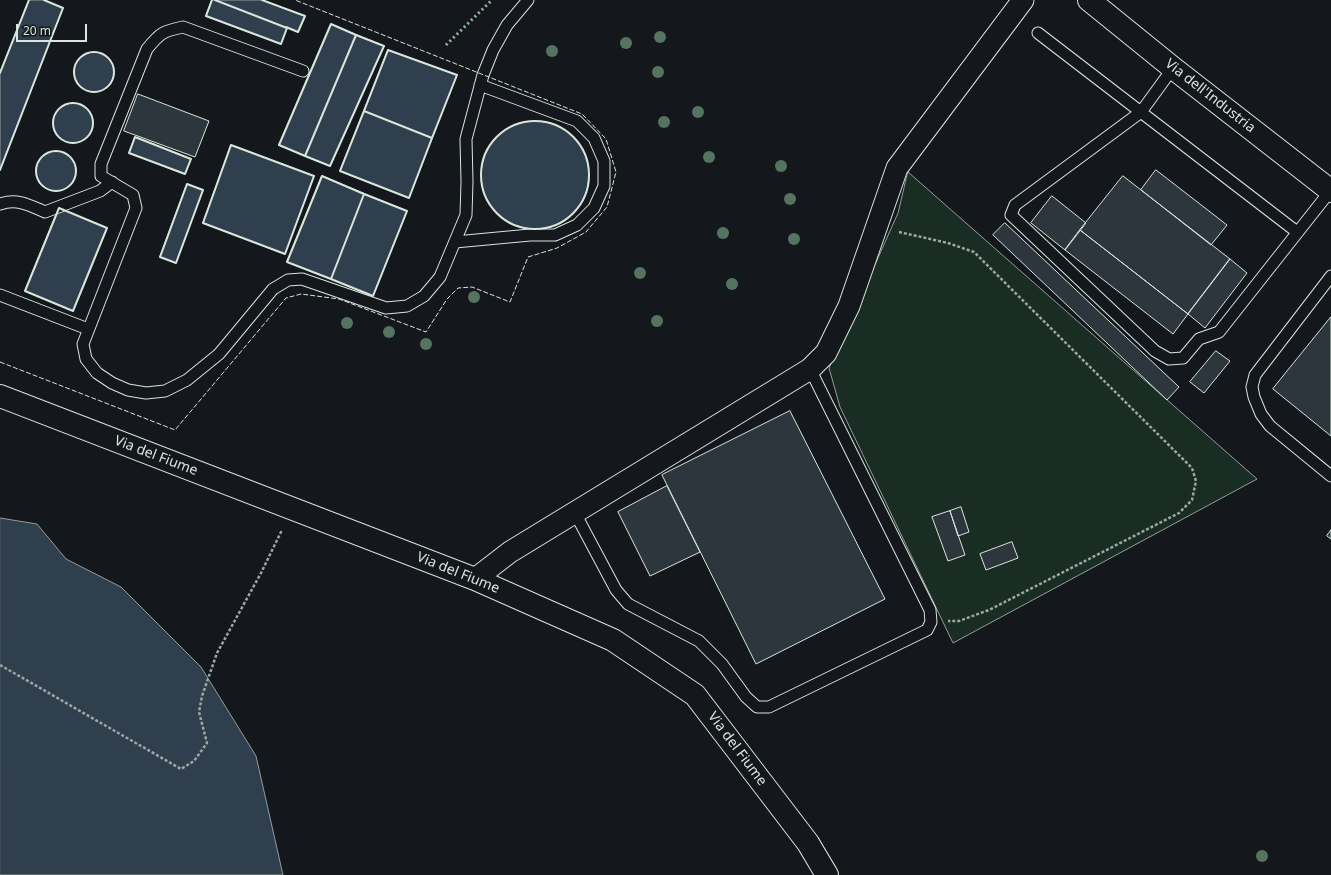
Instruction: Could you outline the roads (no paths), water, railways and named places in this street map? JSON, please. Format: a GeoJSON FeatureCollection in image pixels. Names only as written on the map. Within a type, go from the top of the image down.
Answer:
{"type":"FeatureCollection","features":[{"type":"Feature","properties":{"kind":"street"},"geometry":{"type":"LineString","coordinates":[[475,579],[510,552],[810,369],[826,353],[849,306],[897,168],[1023,0]]}},
{"type":"Feature","properties":{"kind":"street","name":"Via dell'Industria"},"geometry":{"type":"LineString","coordinates":[[1089,0],[1173,68],[1331,190]]}},
{"type":"Feature","properties":{"kind":"street","name":"Via del Fiume"},"geometry":{"type":"LineString","coordinates":[[0,396],[475,579],[612,640],[695,695],[808,843],[827,875]]}},
{"type":"Feature","properties":{"kind":"lane"},"geometry":{"type":"LineString","coordinates":[[303,71],[183,27],[168,30],[157,36],[147,49],[102,164],[100,176],[133,195],[136,208],[83,344],[86,358],[97,373],[112,383],[128,390],[146,393],[165,391],[187,380],[219,354],[273,290],[288,280],[302,279],[386,308],[407,306],[424,296],[440,277],[466,215],[466,139],[480,85],[493,50],[507,25],[528,0]]}},
{"type":"Feature","properties":{"kind":"lane"},"geometry":{"type":"LineString","coordinates":[[1038,33],[1297,232]]}},
{"type":"Feature","properties":{"kind":"lane"},"geometry":{"type":"LineString","coordinates":[[1173,68],[1141,112],[1015,205],[1011,215],[1156,351],[1169,359],[1183,358],[1199,339],[1219,332],[1331,190]]}},
{"type":"Feature","properties":{"kind":"lane"},"geometry":{"type":"LineString","coordinates":[[455,242],[530,235],[555,235],[577,226],[594,208],[604,186],[604,161],[594,138],[577,121],[480,85]]}},
{"type":"Feature","properties":{"kind":"lane"},"geometry":{"type":"LineString","coordinates":[[0,204],[12,201],[29,205],[45,212],[100,191],[112,182]]}},
{"type":"Feature","properties":{"kind":"lane"},"geometry":{"type":"LineString","coordinates":[[1331,276],[1255,375],[1252,386],[1254,398],[1261,414],[1270,426],[1331,476]]}},
{"type":"Feature","properties":{"kind":"lane"},"geometry":{"type":"LineString","coordinates":[[0,295],[88,329]]}},
{"type":"Feature","properties":{"kind":"lane"},"geometry":{"type":"LineString","coordinates":[[575,513],[616,590],[628,604],[699,641],[722,664],[746,697],[757,707],[769,707],[776,704],[927,630],[931,622],[930,610],[810,369]]}},
{"type":"Feature","properties":{"kind":"water"},"geometry":{"type":"Polygon","coordinates":[[[29,0],[44,0],[63,8],[0,170],[0,73],[29,0]]]}},
{"type":"Feature","properties":{"kind":"water"},"geometry":{"type":"Polygon","coordinates":[[[212,0],[262,0],[305,16],[298,32],[287,28],[281,44],[206,16],[212,0]]]}},
{"type":"Feature","properties":{"kind":"water"},"geometry":{"type":"Polygon","coordinates":[[[331,24],[384,46],[330,166],[279,145],[331,24]]]}},
{"type":"Feature","properties":{"kind":"water"},"geometry":{"type":"Polygon","coordinates":[[[388,50],[457,75],[409,198],[340,171],[388,50]]]}},
{"type":"Feature","properties":{"kind":"water"},"geometry":{"type":"Polygon","coordinates":[[[94,52],[102,54],[108,58],[112,64],[114,72],[112,80],[108,86],[102,90],[94,92],[86,90],[80,86],[76,80],[74,72],[76,64],[80,58],[86,54],[94,52]]]}},
{"type":"Feature","properties":{"kind":"water"},"geometry":{"type":"Polygon","coordinates":[[[73,103],[81,105],[87,109],[91,115],[93,123],[91,131],[87,137],[81,141],[73,143],[65,141],[59,137],[55,131],[53,123],[55,115],[59,109],[65,105],[73,103]]]}},
{"type":"Feature","properties":{"kind":"water"},"geometry":{"type":"Polygon","coordinates":[[[535,121],[556,125],[574,136],[585,154],[589,175],[585,196],[574,214],[556,225],[535,229],[514,225],[496,214],[485,196],[481,175],[485,154],[496,136],[514,125],[535,121]]]}},
{"type":"Feature","properties":{"kind":"water"},"geometry":{"type":"Polygon","coordinates":[[[135,137],[191,159],[185,174],[129,153],[135,137]]]}},
{"type":"Feature","properties":{"kind":"water"},"geometry":{"type":"Polygon","coordinates":[[[231,145],[314,176],[285,254],[203,223],[231,145]]]}},
{"type":"Feature","properties":{"kind":"water"},"geometry":{"type":"Polygon","coordinates":[[[56,151],[64,153],[70,157],[74,163],[76,171],[74,179],[70,185],[64,189],[56,191],[48,189],[42,185],[38,179],[36,171],[38,163],[42,157],[48,153],[56,151]]]}},
{"type":"Feature","properties":{"kind":"water"},"geometry":{"type":"Polygon","coordinates":[[[322,176],[407,211],[373,296],[287,262],[322,176]]]}},
{"type":"Feature","properties":{"kind":"water"},"geometry":{"type":"Polygon","coordinates":[[[187,184],[203,190],[176,263],[160,257],[187,184]]]}},
{"type":"Feature","properties":{"kind":"water"},"geometry":{"type":"Polygon","coordinates":[[[59,208],[107,228],[73,311],[25,291],[59,208]]]}},
{"type":"Feature","properties":{"kind":"water"},"geometry":{"type":"Polygon","coordinates":[[[0,518],[37,524],[66,559],[121,587],[201,667],[256,756],[283,875],[0,875],[0,518]]]}}]}
